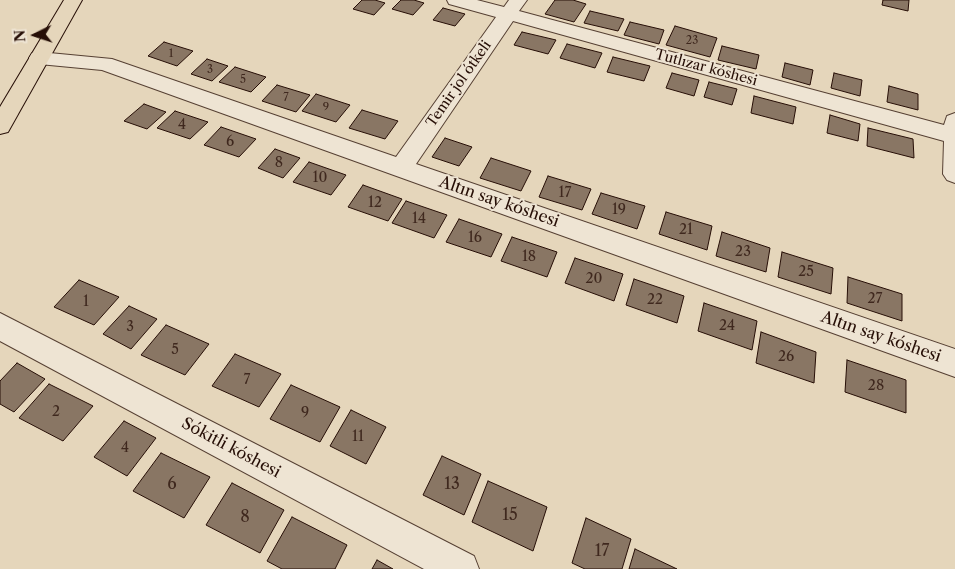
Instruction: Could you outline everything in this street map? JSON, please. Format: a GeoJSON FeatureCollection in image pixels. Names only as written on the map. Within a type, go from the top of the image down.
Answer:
{"type":"FeatureCollection","features":[{"type":"Feature","properties":{"kind":"main road"},"geometry":{"type":"LineString","coordinates":[[0,126],[73,0]]}},
{"type":"Feature","properties":{"kind":"street","name":"Tutlızar kóshesi"},"geometry":{"type":"LineString","coordinates":[[456,0],[513,7],[955,136]]}},
{"type":"Feature","properties":{"kind":"street","name":"Temir jol ótkeli"},"geometry":{"type":"LineString","coordinates":[[401,167],[513,7]]}},
{"type":"Feature","properties":{"kind":"street","name":"Altın say kóshesi"},"geometry":{"type":"LineString","coordinates":[[39,58],[106,64],[955,363]]}},
{"type":"Feature","properties":{"kind":"street"},"geometry":{"type":"LineString","coordinates":[[955,122],[955,174]]}},
{"type":"Feature","properties":{"kind":"street","name":"Sókitli kóshesi"},"geometry":{"type":"LineString","coordinates":[[0,326],[462,569]]}},
{"type":"Feature","properties":{"kind":"building"},"geometry":{"type":"Polygon","coordinates":[[[362,0],[375,0],[385,3],[374,15],[353,9],[362,0]]]}},
{"type":"Feature","properties":{"kind":"building"},"geometry":{"type":"Polygon","coordinates":[[[401,0],[414,0],[424,3],[413,15],[392,9],[401,0]]]}},
{"type":"Feature","properties":{"kind":"building"},"geometry":{"type":"Polygon","coordinates":[[[555,0],[573,0],[586,4],[574,22],[545,14],[555,0]]]}},
{"type":"Feature","properties":{"kind":"building"},"geometry":{"type":"Polygon","coordinates":[[[883,0],[909,0],[908,11],[882,5],[883,0]]]}},
{"type":"Feature","properties":{"kind":"building"},"geometry":{"type":"Polygon","coordinates":[[[443,8],[465,14],[455,26],[433,20],[443,8]]]}},
{"type":"Feature","properties":{"kind":"building"},"geometry":{"type":"Polygon","coordinates":[[[590,11],[624,19],[618,31],[584,23],[590,11]]]}},
{"type":"Feature","properties":{"kind":"building"},"geometry":{"type":"Polygon","coordinates":[[[630,22],[664,30],[659,44],[624,35],[630,22]]]}},
{"type":"Feature","properties":{"kind":"building"},"geometry":{"type":"Polygon","coordinates":[[[675,26],[717,38],[710,57],[666,45],[675,26]]]}},
{"type":"Feature","properties":{"kind":"building"},"geometry":{"type":"Polygon","coordinates":[[[522,32],[556,40],[548,54],[514,45],[522,32]]]}},
{"type":"Feature","properties":{"kind":"building"},"geometry":{"type":"Polygon","coordinates":[[[164,42],[193,51],[177,66],[148,56],[164,42]]]}},
{"type":"Feature","properties":{"kind":"building"},"geometry":{"type":"Polygon","coordinates":[[[567,44],[602,53],[595,68],[560,58],[567,44]]]}},
{"type":"Feature","properties":{"kind":"building"},"geometry":{"type":"Polygon","coordinates":[[[722,46],[759,55],[756,69],[718,60],[722,46]]]}},
{"type":"Feature","properties":{"kind":"building"},"geometry":{"type":"Polygon","coordinates":[[[613,57],[650,66],[644,81],[607,72],[613,57]]]}},
{"type":"Feature","properties":{"kind":"building"},"geometry":{"type":"Polygon","coordinates":[[[207,59],[228,66],[212,81],[191,74],[207,59]]]}},
{"type":"Feature","properties":{"kind":"building"},"geometry":{"type":"Polygon","coordinates":[[[785,63],[813,70],[810,85],[782,77],[785,63]]]}},
{"type":"Feature","properties":{"kind":"building"},"geometry":{"type":"Polygon","coordinates":[[[235,67],[266,77],[251,92],[219,82],[235,67]]]}},
{"type":"Feature","properties":{"kind":"building"},"geometry":{"type":"Polygon","coordinates":[[[672,73],[699,80],[694,96],[666,88],[672,73]]]}},
{"type":"Feature","properties":{"kind":"building"},"geometry":{"type":"Polygon","coordinates":[[[834,73],[862,80],[860,96],[831,88],[834,73]]]}},
{"type":"Feature","properties":{"kind":"building"},"geometry":{"type":"Polygon","coordinates":[[[709,82],[737,89],[732,105],[704,97],[709,82]]]}},
{"type":"Feature","properties":{"kind":"building"},"geometry":{"type":"Polygon","coordinates":[[[277,85],[310,95],[296,112],[262,101],[277,85]]]}},
{"type":"Feature","properties":{"kind":"building"},"geometry":{"type":"Polygon","coordinates":[[[889,86],[918,94],[918,110],[887,102],[889,86]]]}},
{"type":"Feature","properties":{"kind":"building"},"geometry":{"type":"Polygon","coordinates":[[[316,94],[350,105],[336,122],[302,111],[316,94]]]}},
{"type":"Feature","properties":{"kind":"building"},"geometry":{"type":"Polygon","coordinates":[[[754,96],[796,107],[793,124],[751,113],[754,96]]]}},
{"type":"Feature","properties":{"kind":"building"},"geometry":{"type":"Polygon","coordinates":[[[144,104],[166,112],[147,129],[124,121],[144,104]]]}},
{"type":"Feature","properties":{"kind":"building"},"geometry":{"type":"Polygon","coordinates":[[[362,110],[398,121],[385,139],[349,128],[362,110]]]}},
{"type":"Feature","properties":{"kind":"building"},"geometry":{"type":"Polygon","coordinates":[[[175,111],[208,122],[190,139],[157,128],[175,111]]]}},
{"type":"Feature","properties":{"kind":"building"},"geometry":{"type":"Polygon","coordinates":[[[830,115],[860,124],[858,141],[827,133],[830,115]]]}},
{"type":"Feature","properties":{"kind":"building"},"geometry":{"type":"Polygon","coordinates":[[[221,127],[256,139],[239,157],[204,145],[221,127]]]}},
{"type":"Feature","properties":{"kind":"building"},"geometry":{"type":"Polygon","coordinates":[[[868,128],[913,139],[914,158],[867,146],[868,128]]]}},
{"type":"Feature","properties":{"kind":"building"},"geometry":{"type":"Polygon","coordinates":[[[445,138],[472,147],[459,166],[432,157],[445,138]]]}},
{"type":"Feature","properties":{"kind":"building"},"geometry":{"type":"Polygon","coordinates":[[[275,149],[300,158],[283,178],[258,168],[275,149]]]}},
{"type":"Feature","properties":{"kind":"building"},"geometry":{"type":"Polygon","coordinates":[[[491,158],[531,171],[521,191],[480,178],[491,158]]]}},
{"type":"Feature","properties":{"kind":"building"},"geometry":{"type":"Polygon","coordinates":[[[309,162],[346,175],[331,195],[293,182],[309,162]]]}},
{"type":"Feature","properties":{"kind":"building"},"geometry":{"type":"Polygon","coordinates":[[[548,176],[591,189],[582,210],[539,197],[548,176]]]}},
{"type":"Feature","properties":{"kind":"building"},"geometry":{"type":"Polygon","coordinates":[[[363,185],[402,199],[388,221],[348,207],[363,185]]]}},
{"type":"Feature","properties":{"kind":"building"},"geometry":{"type":"Polygon","coordinates":[[[601,193],[645,206],[637,229],[592,214],[601,193]]]}},
{"type":"Feature","properties":{"kind":"building"},"geometry":{"type":"Polygon","coordinates":[[[406,201],[447,215],[434,238],[392,223],[406,201]]]}},
{"type":"Feature","properties":{"kind":"building"},"geometry":{"type":"Polygon","coordinates":[[[666,212],[712,226],[707,250],[659,234],[666,212]]]}},
{"type":"Feature","properties":{"kind":"building"},"geometry":{"type":"Polygon","coordinates":[[[459,219],[502,234],[491,257],[446,242],[459,219]]]}},
{"type":"Feature","properties":{"kind":"building"},"geometry":{"type":"Polygon","coordinates":[[[722,232],[770,248],[766,272],[716,256],[722,232]]]}},
{"type":"Feature","properties":{"kind":"building"},"geometry":{"type":"Polygon","coordinates":[[[512,237],[557,252],[547,277],[501,261],[512,237]]]}},
{"type":"Feature","properties":{"kind":"building"},"geometry":{"type":"Polygon","coordinates":[[[782,252],[833,268],[831,294],[778,277],[782,252]]]}},
{"type":"Feature","properties":{"kind":"building"},"geometry":{"type":"Polygon","coordinates":[[[575,258],[623,274],[614,301],[565,283],[575,258]]]}},
{"type":"Feature","properties":{"kind":"building"},"geometry":{"type":"Polygon","coordinates":[[[848,277],[902,294],[902,321],[847,303],[848,277]]]}},
{"type":"Feature","properties":{"kind":"building"},"geometry":{"type":"Polygon","coordinates":[[[634,279],[684,296],[677,323],[626,305],[634,279]]]}},
{"type":"Feature","properties":{"kind":"building"},"geometry":{"type":"Polygon","coordinates":[[[79,280],[119,297],[94,325],[54,307],[79,280]]]}},
{"type":"Feature","properties":{"kind":"building"},"geometry":{"type":"Polygon","coordinates":[[[704,303],[757,321],[752,350],[698,331],[704,303]]]}},
{"type":"Feature","properties":{"kind":"building"},"geometry":{"type":"Polygon","coordinates":[[[129,306],[157,319],[131,349],[103,334],[129,306]]]}},
{"type":"Feature","properties":{"kind":"building"},"geometry":{"type":"Polygon","coordinates":[[[166,325],[209,344],[185,375],[141,355],[166,325]]]}},
{"type":"Feature","properties":{"kind":"building"},"geometry":{"type":"Polygon","coordinates":[[[761,332],[816,352],[814,383],[756,363],[761,332]]]}},
{"type":"Feature","properties":{"kind":"building"},"geometry":{"type":"Polygon","coordinates":[[[235,354],[281,374],[259,407],[212,386],[235,354]]]}},
{"type":"Feature","properties":{"kind":"building"},"geometry":{"type":"Polygon","coordinates":[[[847,360],[906,380],[906,413],[845,392],[847,360]]]}},
{"type":"Feature","properties":{"kind":"building"},"geometry":{"type":"Polygon","coordinates":[[[17,363],[45,379],[14,412],[0,404],[0,381],[17,363]]]}},
{"type":"Feature","properties":{"kind":"building"},"geometry":{"type":"Polygon","coordinates":[[[49,384],[93,406],[63,441],[19,418],[49,384]]]}},
{"type":"Feature","properties":{"kind":"building"},"geometry":{"type":"Polygon","coordinates":[[[291,385],[340,407],[320,442],[270,419],[291,385]]]}},
{"type":"Feature","properties":{"kind":"building"},"geometry":{"type":"Polygon","coordinates":[[[351,410],[386,427],[366,464],[330,446],[351,410]]]}},
{"type":"Feature","properties":{"kind":"building"},"geometry":{"type":"Polygon","coordinates":[[[124,421],[156,438],[127,476],[94,457],[124,421]]]}},
{"type":"Feature","properties":{"kind":"building"},"geometry":{"type":"Polygon","coordinates":[[[161,453],[210,477],[184,518],[133,491],[161,453]]]}},
{"type":"Feature","properties":{"kind":"building"},"geometry":{"type":"Polygon","coordinates":[[[442,456],[481,474],[464,515],[423,495],[442,456]]]}},
{"type":"Feature","properties":{"kind":"building"},"geometry":{"type":"Polygon","coordinates":[[[488,481],[547,507],[533,551],[472,522],[488,481]]]}},
{"type":"Feature","properties":{"kind":"building"},"geometry":{"type":"Polygon","coordinates":[[[232,483],[284,510],[260,553],[206,525],[232,483]]]}},
{"type":"Feature","properties":{"kind":"building"},"geometry":{"type":"Polygon","coordinates":[[[292,517],[347,545],[335,569],[282,569],[267,561],[292,517]]]}},
{"type":"Feature","properties":{"kind":"building"},"geometry":{"type":"Polygon","coordinates":[[[586,518],[631,539],[622,569],[585,569],[572,563],[586,518]]]}},
{"type":"Feature","properties":{"kind":"building"},"geometry":{"type":"Polygon","coordinates":[[[635,549],[677,569],[629,569],[635,549]]]}},
{"type":"Feature","properties":{"kind":"building"},"geometry":{"type":"Polygon","coordinates":[[[377,560],[393,569],[372,569],[377,560]]]}}]}
